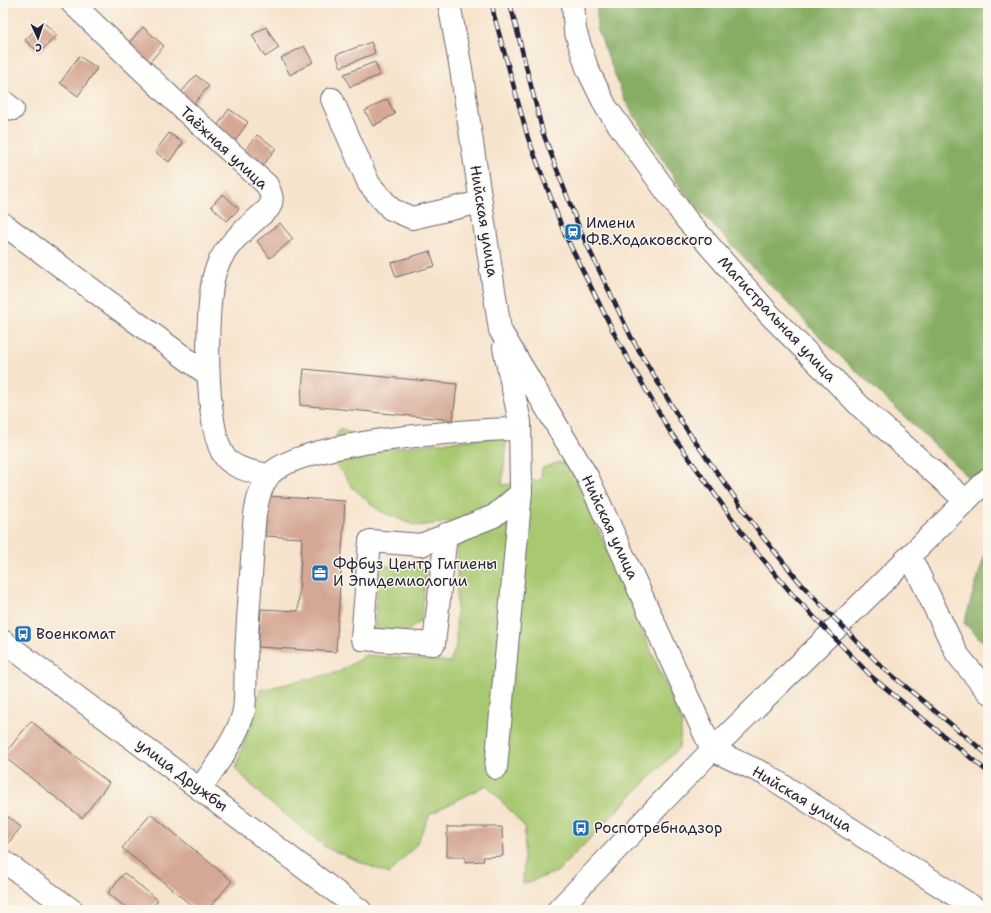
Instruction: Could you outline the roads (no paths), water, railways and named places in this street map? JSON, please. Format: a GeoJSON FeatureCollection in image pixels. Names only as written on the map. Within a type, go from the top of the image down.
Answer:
{"type":"FeatureCollection","features":[{"type":"Feature","properties":{"kind":"street","name":"Таёжная улица"},"geometry":{"type":"LineString","coordinates":[[72,3],[183,109],[253,171],[267,185],[272,195],[272,202],[269,208],[231,244],[216,271],[212,293],[207,374],[214,424],[220,447],[225,457],[234,465],[268,476]]}},
{"type":"Feature","properties":{"kind":"street","name":"Нийская улица"},"geometry":{"type":"LineString","coordinates":[[448,3],[461,69],[500,330],[588,478],[712,750],[765,774],[978,910]]}},
{"type":"Feature","properties":{"kind":"street","name":"Магистральная улица"},"geometry":{"type":"LineString","coordinates":[[573,3],[575,30],[587,68],[606,107],[686,220],[769,314],[861,407],[966,501]]}},
{"type":"Feature","properties":{"kind":"street"},"geometry":{"type":"LineString","coordinates":[[332,100],[369,184],[391,209],[412,218],[481,202]]}},
{"type":"Feature","properties":{"kind":"street"},"geometry":{"type":"LineString","coordinates":[[6,233],[207,374]]}},
{"type":"Feature","properties":{"kind":"street"},"geometry":{"type":"LineString","coordinates":[[496,768],[521,492],[520,429],[500,330]]}},
{"type":"Feature","properties":{"kind":"street"},"geometry":{"type":"LineString","coordinates":[[200,788],[232,742],[239,729],[244,711],[254,542],[258,502],[268,476],[285,464],[318,452],[407,436],[488,429],[520,429]]}},
{"type":"Feature","properties":{"kind":"street"},"geometry":{"type":"LineString","coordinates":[[558,910],[712,750],[988,479]]}},
{"type":"Feature","properties":{"kind":"street"},"geometry":{"type":"LineString","coordinates":[[446,534],[434,644],[362,639],[370,541],[420,544],[446,534],[494,516],[521,492]]}},
{"type":"Feature","properties":{"kind":"street"},"geometry":{"type":"LineString","coordinates":[[910,556],[957,654],[988,692]]}},
{"type":"Feature","properties":{"kind":"street","name":"улица Дружбы"},"geometry":{"type":"LineString","coordinates":[[3,641],[360,910]]}},
{"type":"Feature","properties":{"kind":"street"},"geometry":{"type":"LineString","coordinates":[[3,862],[72,910]]}},
{"type":"Feature","properties":{"kind":"railway"},"geometry":{"type":"LineString","coordinates":[[492,3],[528,138],[565,235],[619,343],[669,430],[751,545],[792,594],[872,677],[988,772]]}},
{"type":"Feature","properties":{"kind":"railway"},"geometry":{"type":"LineString","coordinates":[[510,3],[543,133],[580,230],[631,337],[682,423],[762,536],[802,585],[882,667],[988,755]]}},
{"type":"Feature","properties":{"kind":"place","name":"Имени Ф.В.Ходаковского"},"geometry":{"type":"Point","coordinates":[573,232]}},
{"type":"Feature","properties":{"kind":"place","name":"Ффбуз Центр Гигиены И Эпидемиологии"},"geometry":{"type":"Point","coordinates":[320,573]}},
{"type":"Feature","properties":{"kind":"place","name":"Военкомат"},"geometry":{"type":"Point","coordinates":[23,634]}},
{"type":"Feature","properties":{"kind":"place","name":"Роспотребнадзор"},"geometry":{"type":"Point","coordinates":[581,828]}}]}
